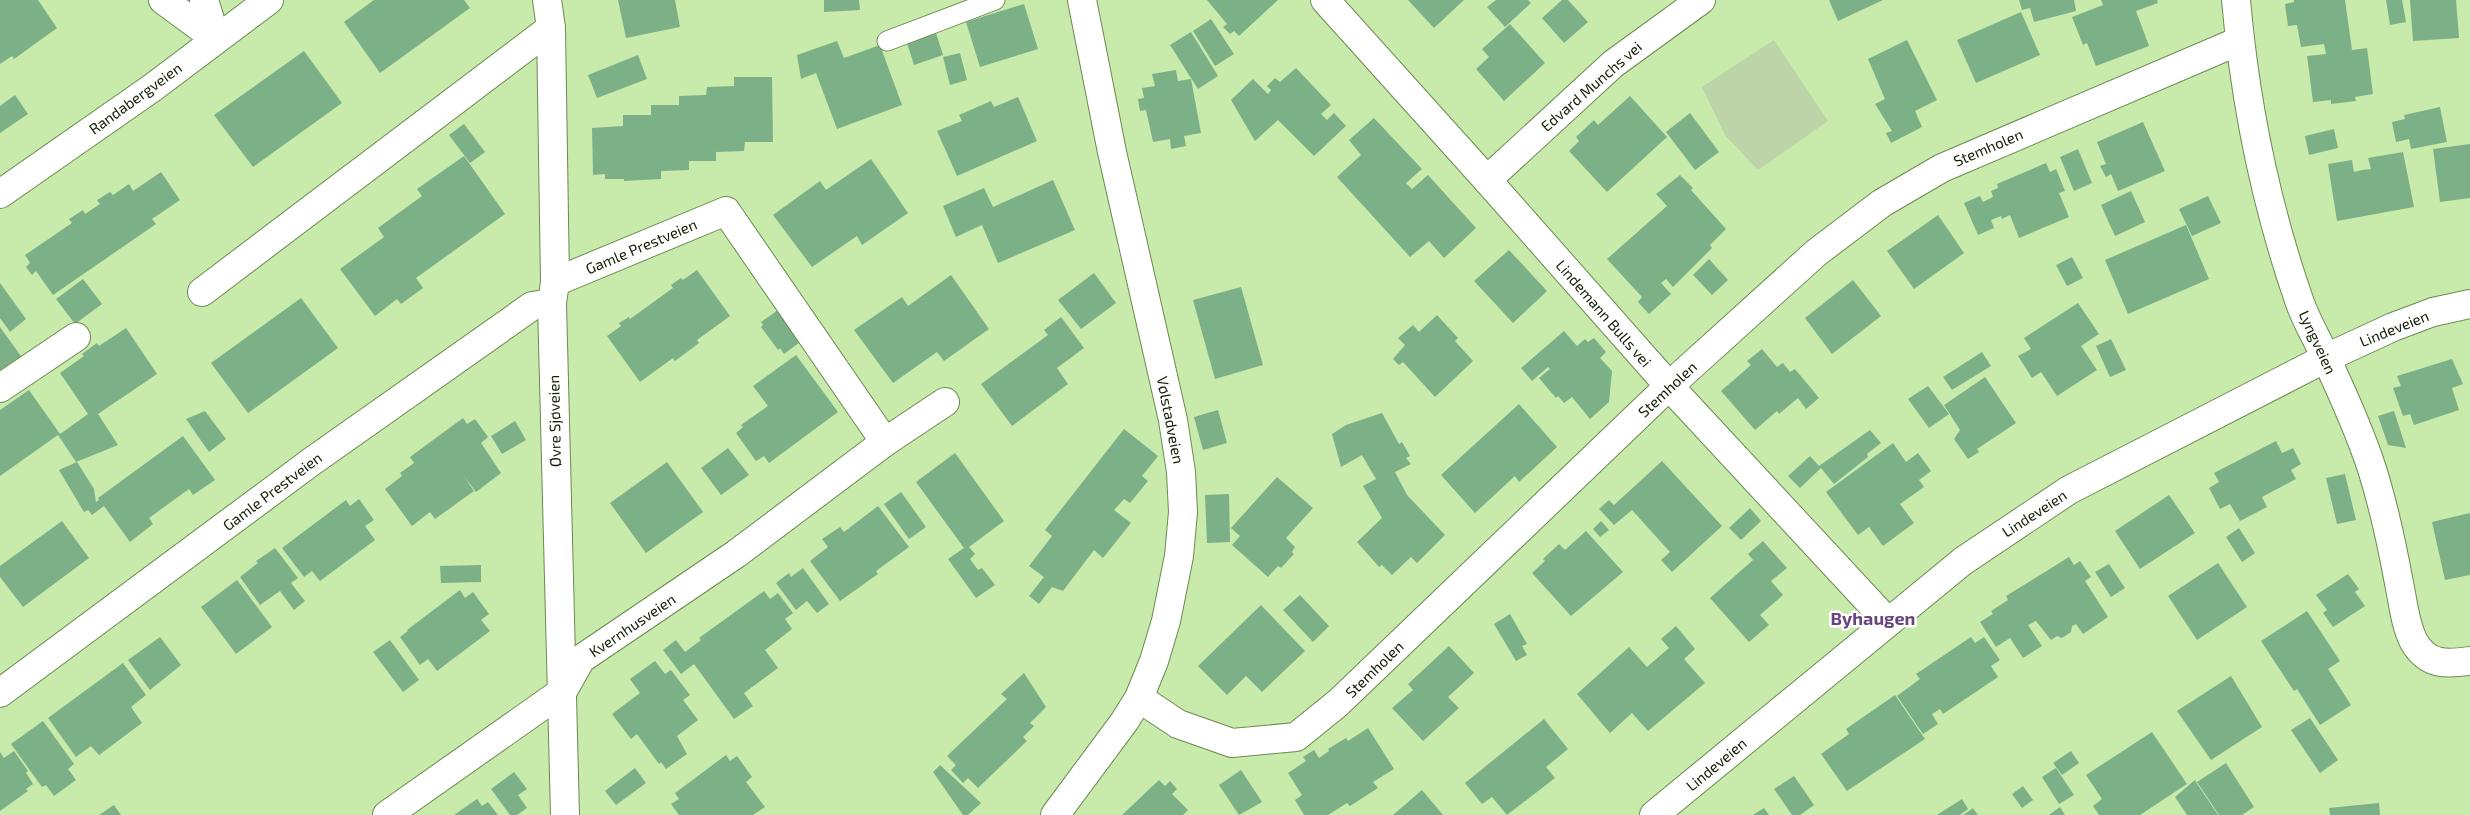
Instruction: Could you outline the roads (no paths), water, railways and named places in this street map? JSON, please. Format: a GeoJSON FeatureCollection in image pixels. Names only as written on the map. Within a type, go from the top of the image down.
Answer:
{"type":"FeatureCollection","features":[{"type":"Feature","properties":{"kind":"street"},"geometry":{"type":"LineString","coordinates":[[163,0],[216,39]]}},
{"type":"Feature","properties":{"kind":"street"},"geometry":{"type":"LineString","coordinates":[[204,0],[216,39]]}},
{"type":"Feature","properties":{"kind":"street","name":"Randabergveien"},"geometry":{"type":"LineString","coordinates":[[0,194],[152,88],[269,0]]}},
{"type":"Feature","properties":{"kind":"street","name":"Øvre Sjøveien"},"geometry":{"type":"LineString","coordinates":[[546,0],[551,28],[555,482],[565,815]]}},
{"type":"Feature","properties":{"kind":"street","name":"Vølstadveien"},"geometry":{"type":"LineString","coordinates":[[1055,815],[1139,698],[1159,645],[1179,556],[1182,512],[1181,472],[1173,420],[1112,152],[1082,0]]}},
{"type":"Feature","properties":{"kind":"street","name":"Lindemann Bulls vei"},"geometry":{"type":"LineString","coordinates":[[1325,0],[1488,180],[1669,386],[1888,622]]}},
{"type":"Feature","properties":{"kind":"street","name":"Edvard Munchs vei"},"geometry":{"type":"LineString","coordinates":[[1488,180],[1613,64],[1701,0]]}},
{"type":"Feature","properties":{"kind":"street","name":"Lyngveien"},"geometry":{"type":"LineString","coordinates":[[2236,0],[2239,41],[2258,153],[2265,181],[2300,304],[2357,427],[2372,470],[2387,523],[2408,623],[2414,642],[2432,659],[2443,664],[2470,661]]}},
{"type":"Feature","properties":{"kind":"street"},"geometry":{"type":"LineString","coordinates":[[202,292],[551,28]]}},
{"type":"Feature","properties":{"kind":"street","name":"Stemholen"},"geometry":{"type":"LineString","coordinates":[[1139,698],[1178,724],[1232,743],[1296,738],[1338,703],[1669,386],[1816,253],[1882,204],[1942,168],[2239,41]]}},
{"type":"Feature","properties":{"kind":"street","name":"Gamle Prestveien"},"geometry":{"type":"LineString","coordinates":[[0,693],[342,440],[553,292],[726,211],[885,442]]}},
{"type":"Feature","properties":{"kind":"street","name":"Lindeveien"},"geometry":{"type":"LineString","coordinates":[[1654,815],[1963,561],[2069,490],[2326,358],[2393,327],[2433,312],[2470,304]]}},
{"type":"Feature","properties":{"kind":"street"},"geometry":{"type":"LineString","coordinates":[[0,388],[76,337]]}},
{"type":"Feature","properties":{"kind":"street","name":"Kvernhusveien"},"geometry":{"type":"LineString","coordinates":[[387,815],[562,692],[581,660],[736,554],[885,442],[945,402]]}},
{"type":"Feature","properties":{"kind":"lane"},"geometry":{"type":"LineString","coordinates":[[887,41],[995,0]]}},
{"type":"Feature","properties":{"kind":"district","name":"Byhaugen"},"geometry":{"type":"Point","coordinates":[1873,618]}}]}
